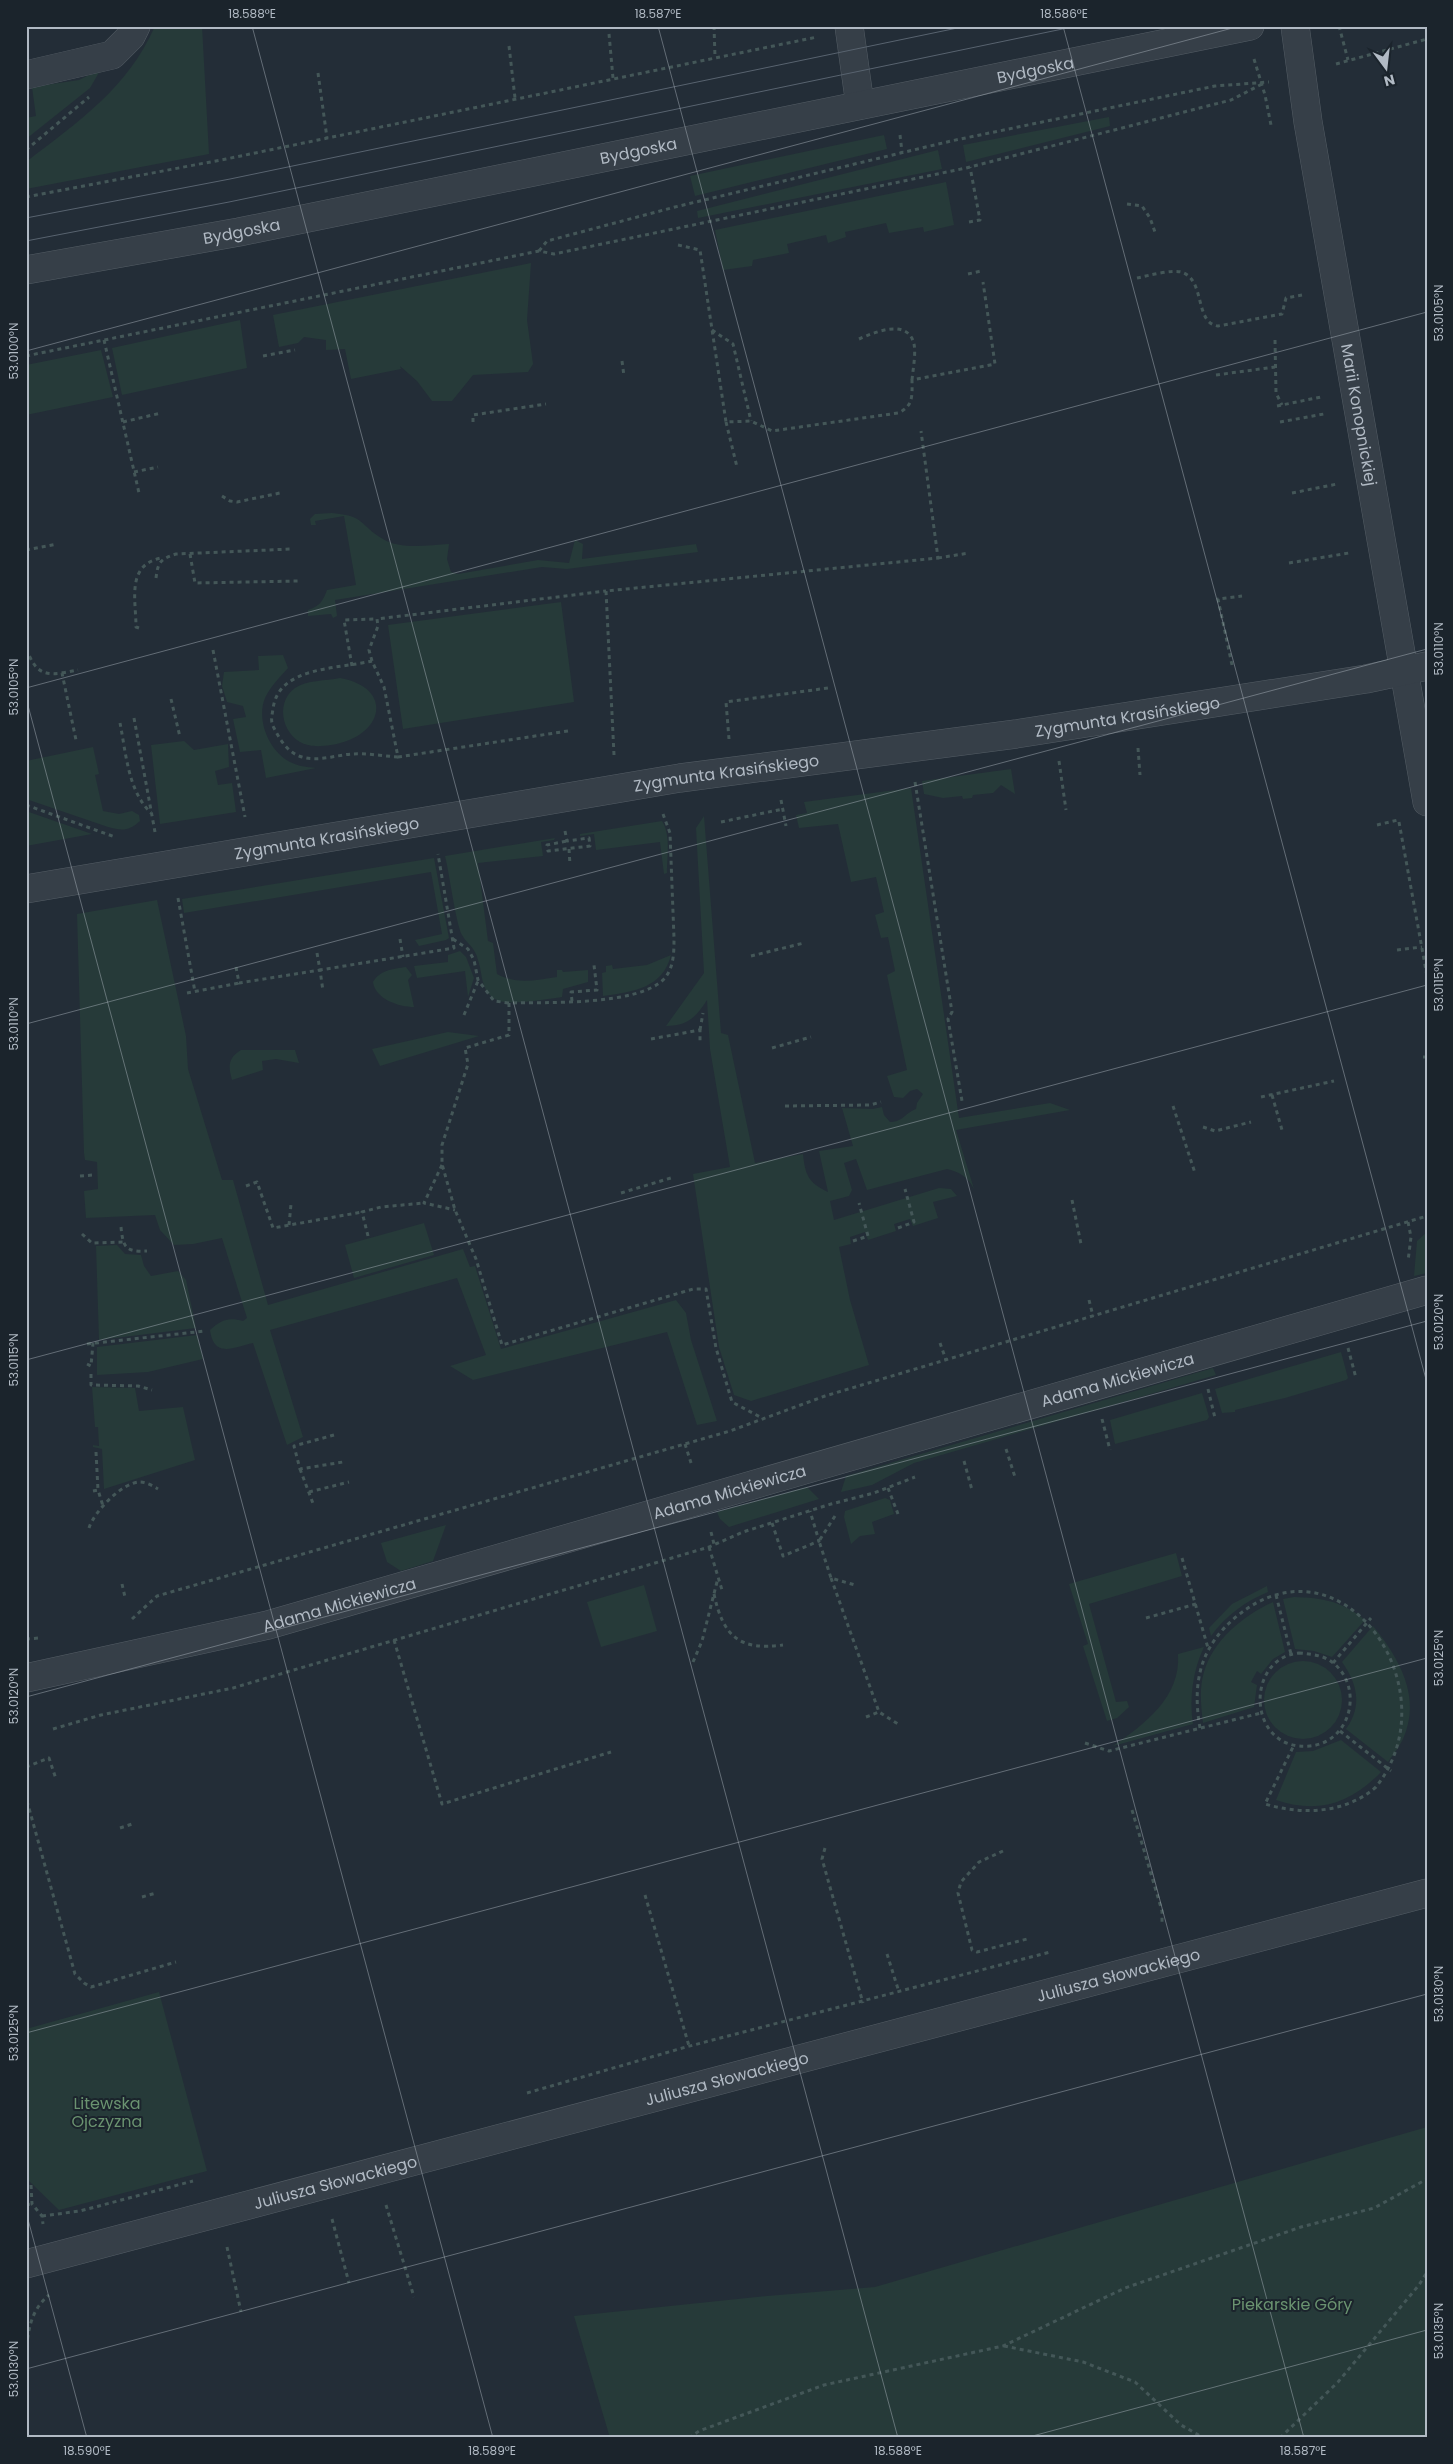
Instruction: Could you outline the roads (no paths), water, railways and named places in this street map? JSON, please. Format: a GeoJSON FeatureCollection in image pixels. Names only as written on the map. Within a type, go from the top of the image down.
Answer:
{"type":"FeatureCollection","features":[{"type":"Feature","properties":{"kind":"street"},"geometry":{"type":"LineString","coordinates":[[26,75],[112,55],[131,36],[136,26]]}},
{"type":"Feature","properties":{"kind":"street"},"geometry":{"type":"LineString","coordinates":[[849,26],[860,105]]}},
{"type":"Feature","properties":{"kind":"street","name":"Bydgoska"},"geometry":{"type":"LineString","coordinates":[[26,270],[249,230],[1250,26]]}},
{"type":"Feature","properties":{"kind":"street","name":"Marii Konopnickiej"},"geometry":{"type":"LineString","coordinates":[[1295,26],[1308,122],[1415,669],[1427,802]]}},
{"type":"Feature","properties":{"kind":"street","name":"Zygmunta Krasińskiego"},"geometry":{"type":"LineString","coordinates":[[26,889],[680,778],[1016,734],[1415,669]]}},
{"type":"Feature","properties":{"kind":"street","name":"Adama Mickiewicza"},"geometry":{"type":"LineString","coordinates":[[26,1678],[268,1625],[1427,1290]]}},
{"type":"Feature","properties":{"kind":"street","name":"Juliusza Słowackiego"},"geometry":{"type":"LineString","coordinates":[[26,2264],[1427,1893]]}},
{"type":"Feature","properties":{"kind":"tram line"},"geometry":{"type":"LineString","coordinates":[[26,218],[230,179],[967,26]]}},
{"type":"Feature","properties":{"kind":"tram line"},"geometry":{"type":"LineString","coordinates":[[26,241],[229,202],[1077,26]]}},
{"type":"Feature","properties":{"kind":"park label","name":"Litewska Ojczyzna"},"geometry":{"type":"Point","coordinates":[107,2112]}},
{"type":"Feature","properties":{"kind":"park label","name":"Piekarskie Góry"},"geometry":{"type":"Point","coordinates":[1292,2304]}}]}
